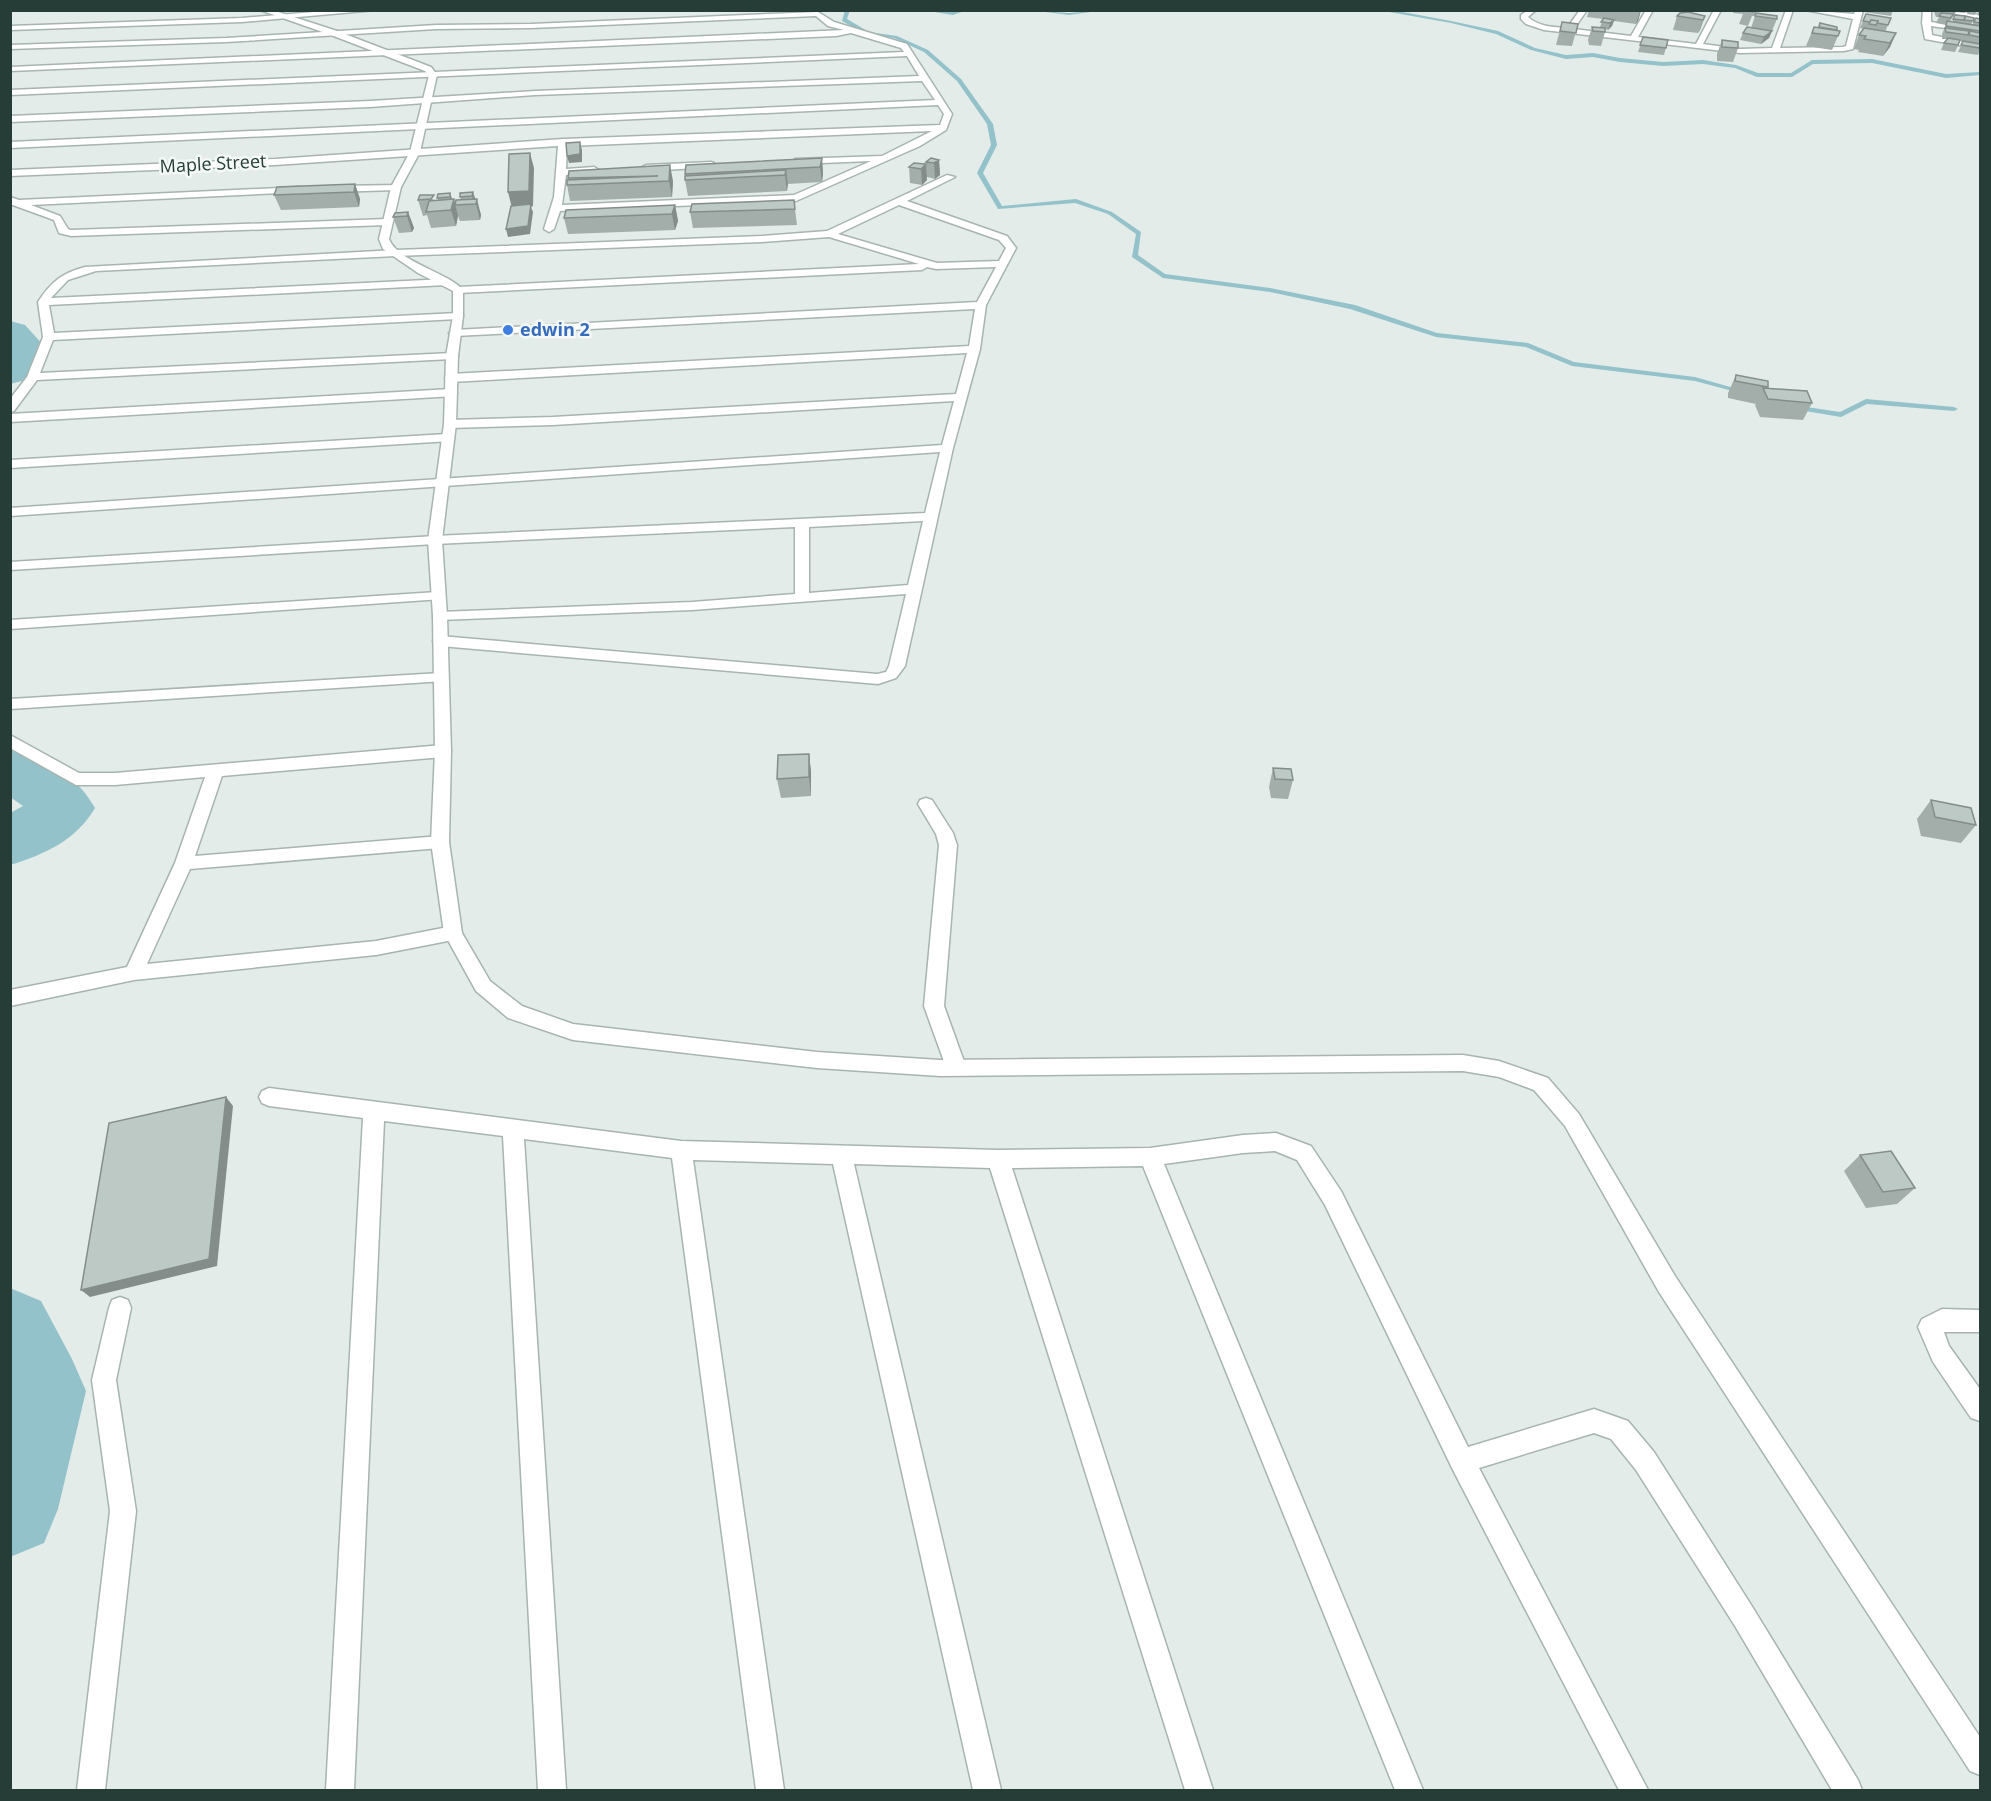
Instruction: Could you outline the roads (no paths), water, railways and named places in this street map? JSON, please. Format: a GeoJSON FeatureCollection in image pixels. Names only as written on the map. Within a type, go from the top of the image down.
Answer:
{"type":"FeatureCollection","features":[{"type":"Feature","properties":{"kind":"street"},"geometry":{"type":"LineString","coordinates":[[263,10],[334,33],[428,69],[433,75]]}},
{"type":"Feature","properties":{"kind":"street"},"geometry":{"type":"LineString","coordinates":[[10,28],[222,21],[373,10]]}},
{"type":"Feature","properties":{"kind":"street"},"geometry":{"type":"LineString","coordinates":[[1533,10],[1524,17],[1529,22],[1544,28],[1632,40],[1740,51],[1844,50],[1850,47],[1858,14],[1808,10]]}},
{"type":"Feature","properties":{"kind":"street"},"geometry":{"type":"LineString","coordinates":[[1568,32],[1584,10]]}},
{"type":"Feature","properties":{"kind":"street"},"geometry":{"type":"LineString","coordinates":[[1632,40],[1650,10]]}},
{"type":"Feature","properties":{"kind":"street"},"geometry":{"type":"LineString","coordinates":[[1698,46],[1718,10]]}},
{"type":"Feature","properties":{"kind":"street"},"geometry":{"type":"LineString","coordinates":[[1776,49],[1790,10]]}},
{"type":"Feature","properties":{"kind":"street"},"geometry":{"type":"LineString","coordinates":[[1927,10],[1928,37],[1980,47]]}},
{"type":"Feature","properties":{"kind":"street"},"geometry":{"type":"LineString","coordinates":[[1938,10],[1980,17]]}},
{"type":"Feature","properties":{"kind":"street"},"geometry":{"type":"LineString","coordinates":[[10,47],[226,40],[402,29],[818,12],[831,24],[904,46],[948,114],[943,128],[917,144],[796,198],[558,208]]}},
{"type":"Feature","properties":{"kind":"street"},"geometry":{"type":"LineString","coordinates":[[1926,23],[1980,31]]}},
{"type":"Feature","properties":{"kind":"street"},"geometry":{"type":"LineString","coordinates":[[10,69],[836,34],[855,30]]}},
{"type":"Feature","properties":{"kind":"street"},"geometry":{"type":"LineString","coordinates":[[1923,48],[1933,39]]}},
{"type":"Feature","properties":{"kind":"street"},"geometry":{"type":"LineString","coordinates":[[115,51],[122,43]]}},
{"type":"Feature","properties":{"kind":"street"},"geometry":{"type":"LineString","coordinates":[[10,93],[909,54]]}},
{"type":"Feature","properties":{"kind":"street"},"geometry":{"type":"LineString","coordinates":[[93,74],[108,58]]}},
{"type":"Feature","properties":{"kind":"street"},"geometry":{"type":"LineString","coordinates":[[433,75],[415,152],[396,187],[384,239],[387,247],[452,286]]}},
{"type":"Feature","properties":{"kind":"street"},"geometry":{"type":"LineString","coordinates":[[10,119],[426,101],[525,94],[924,78]]}},
{"type":"Feature","properties":{"kind":"street"},"geometry":{"type":"LineString","coordinates":[[77,90],[85,82]]}},
{"type":"Feature","properties":{"kind":"street"},"geometry":{"type":"LineString","coordinates":[[10,145],[939,102]]}},
{"type":"Feature","properties":{"kind":"street","name":"Maple Street"},"geometry":{"type":"LineString","coordinates":[[10,173],[275,162],[563,142],[943,128]]}},
{"type":"Feature","properties":{"kind":"street"},"geometry":{"type":"LineString","coordinates":[[549,229],[558,208],[563,142]]}},
{"type":"Feature","properties":{"kind":"street"},"geometry":{"type":"LineString","coordinates":[[792,161],[886,158]]}},
{"type":"Feature","properties":{"kind":"street"},"geometry":{"type":"LineString","coordinates":[[269,172],[275,162]]}},
{"type":"Feature","properties":{"kind":"street"},"geometry":{"type":"LineString","coordinates":[[631,168],[722,164]]}},
{"type":"Feature","properties":{"kind":"street"},"geometry":{"type":"LineString","coordinates":[[562,172],[608,170]]}},
{"type":"Feature","properties":{"kind":"street"},"geometry":{"type":"LineString","coordinates":[[829,234],[950,177]]}},
{"type":"Feature","properties":{"kind":"street"},"geometry":{"type":"LineString","coordinates":[[258,192],[264,182]]}},
{"type":"Feature","properties":{"kind":"street"},"geometry":{"type":"LineString","coordinates":[[327,189],[396,187]]}},
{"type":"Feature","properties":{"kind":"street"},"geometry":{"type":"LineString","coordinates":[[14,201],[316,190]]}},
{"type":"Feature","properties":{"kind":"street"},"geometry":{"type":"LineString","coordinates":[[14,201],[57,218],[63,231],[71,233],[387,222]]}},
{"type":"Feature","properties":{"kind":"street"},"geometry":{"type":"LineString","coordinates":[[440,641],[878,679],[891,675],[897,666],[947,448],[974,349],[981,305],[1011,248],[1003,238],[897,201]]}},
{"type":"Feature","properties":{"kind":"street"},"geometry":{"type":"LineString","coordinates":[[10,408],[33,376],[49,337],[43,302],[58,280],[70,273],[96,268],[829,234],[936,266]]}},
{"type":"Feature","properties":{"kind":"street"},"geometry":{"type":"LineString","coordinates":[[43,302],[1002,264]]}},
{"type":"Feature","properties":{"kind":"street"},"geometry":{"type":"LineString","coordinates":[[452,286],[458,316],[452,356],[444,483],[435,540],[440,616],[443,751],[440,842],[453,933],[483,986],[515,1012],[573,1032],[817,1060],[956,1067],[1463,1063],[1499,1069],[1541,1084],[1572,1120],[1667,1284],[1980,1761]]}},
{"type":"Feature","properties":{"kind":"street"},"geometry":{"type":"LineString","coordinates":[[455,333],[981,305]]}},
{"type":"Feature","properties":{"kind":"street"},"geometry":{"type":"LineString","coordinates":[[49,337],[458,316]]}},
{"type":"Feature","properties":{"kind":"street"},"geometry":{"type":"LineString","coordinates":[[10,418],[974,349]]}},
{"type":"Feature","properties":{"kind":"street"},"geometry":{"type":"LineString","coordinates":[[33,376],[452,356]]}},
{"type":"Feature","properties":{"kind":"street"},"geometry":{"type":"LineString","coordinates":[[10,464],[577,420],[961,397]]}},
{"type":"Feature","properties":{"kind":"street"},"geometry":{"type":"LineString","coordinates":[[10,512],[947,448]]}},
{"type":"Feature","properties":{"kind":"street"},"geometry":{"type":"LineString","coordinates":[[10,566],[435,540],[931,517]]}},
{"type":"Feature","properties":{"kind":"street"},"geometry":{"type":"LineString","coordinates":[[802,523],[802,597]]}},
{"type":"Feature","properties":{"kind":"street"},"geometry":{"type":"LineString","coordinates":[[440,616],[692,606],[914,589]]}},
{"type":"Feature","properties":{"kind":"street"},"geometry":{"type":"LineString","coordinates":[[10,625],[437,596]]}},
{"type":"Feature","properties":{"kind":"street"},"geometry":{"type":"LineString","coordinates":[[10,705],[440,678]]}},
{"type":"Feature","properties":{"kind":"street"},"geometry":{"type":"LineString","coordinates":[[10,740],[76,778],[115,779],[443,751]]}},
{"type":"Feature","properties":{"kind":"street"},"geometry":{"type":"LineString","coordinates":[[134,973],[184,863],[215,771]]}},
{"type":"Feature","properties":{"kind":"street"},"geometry":{"type":"LineString","coordinates":[[926,804],[944,833],[948,845],[934,1006],[956,1067]]}},
{"type":"Feature","properties":{"kind":"street"},"geometry":{"type":"LineString","coordinates":[[184,863],[440,842]]}},
{"type":"Feature","properties":{"kind":"street"},"geometry":{"type":"LineString","coordinates":[[10,998],[134,973],[376,948],[453,933]]}},
{"type":"Feature","properties":{"kind":"street"},"geometry":{"type":"LineString","coordinates":[[269,1097],[681,1150],[998,1159],[1150,1156],[1276,1142],[1304,1153],[1334,1198],[1462,1461],[1634,1791]]}},
{"type":"Feature","properties":{"kind":"street"},"geometry":{"type":"LineString","coordinates":[[340,1791],[374,1112]]}},
{"type":"Feature","properties":{"kind":"street"},"geometry":{"type":"LineString","coordinates":[[513,1128],[552,1791]]}},
{"type":"Feature","properties":{"kind":"street"},"geometry":{"type":"LineString","coordinates":[[681,1150],[770,1791]]}},
{"type":"Feature","properties":{"kind":"street"},"geometry":{"type":"LineString","coordinates":[[841,1154],[987,1791]]}},
{"type":"Feature","properties":{"kind":"street"},"geometry":{"type":"LineString","coordinates":[[1150,1156],[1409,1791]]}},
{"type":"Feature","properties":{"kind":"street"},"geometry":{"type":"LineString","coordinates":[[998,1159],[1199,1791]]}},
{"type":"Feature","properties":{"kind":"street"},"geometry":{"type":"LineString","coordinates":[[92,1791],[123,1512],[104,1380],[120,1308]]}},
{"type":"Feature","properties":{"kind":"street"},"geometry":{"type":"LineString","coordinates":[[1980,1321],[1942,1320],[1930,1327],[1941,1354],[1980,1409]]}},
{"type":"Feature","properties":{"kind":"street"},"geometry":{"type":"LineString","coordinates":[[1462,1461],[1594,1421],[1618,1430],[1645,1461],[1744,1617],[1848,1791]]}},
{"type":"Feature","properties":{"kind":"waterway"},"geometry":{"type":"LineString","coordinates":[[848,10],[844,20],[868,33],[895,37],[926,51],[959,80],[990,124],[994,145],[980,173],[1000,208],[1076,201],[1110,213],[1139,233],[1134,256],[1163,276],[1270,290],[1352,307],[1436,335],[1528,345],[1572,364],[1695,379],[1744,392]]}},
{"type":"Feature","properties":{"kind":"waterway"},"geometry":{"type":"LineString","coordinates":[[924,10],[953,14],[965,10]]}},
{"type":"Feature","properties":{"kind":"waterway"},"geometry":{"type":"LineString","coordinates":[[1031,10],[1069,14],[1103,10]]}},
{"type":"Feature","properties":{"kind":"waterway"},"geometry":{"type":"LineString","coordinates":[[1380,10],[1451,22],[1498,33],[1533,49],[1566,57],[1593,55],[1663,64],[1703,62],[1736,67],[1757,75],[1792,75],[1812,62],[1872,61],[1946,76],[1980,74]]}},
{"type":"Feature","properties":{"kind":"waterway"},"geometry":{"type":"LineString","coordinates":[[10,334],[23,347],[10,371]]}},
{"type":"Feature","properties":{"kind":"waterway"},"geometry":{"type":"LineString","coordinates":[[1793,407],[1841,415],[1866,401],[1954,409]]}},
{"type":"Feature","properties":{"kind":"waterway"},"geometry":{"type":"LineString","coordinates":[[10,767],[45,789],[63,808],[43,825],[10,841]]}},
{"type":"Feature","properties":{"kind":"waterway"},"geometry":{"type":"LineString","coordinates":[[10,1331],[40,1391],[10,1509]]}},
{"type":"Feature","properties":{"kind":"place","name":"edwin 2"},"geometry":{"type":"Point","coordinates":[508,330]}}]}
